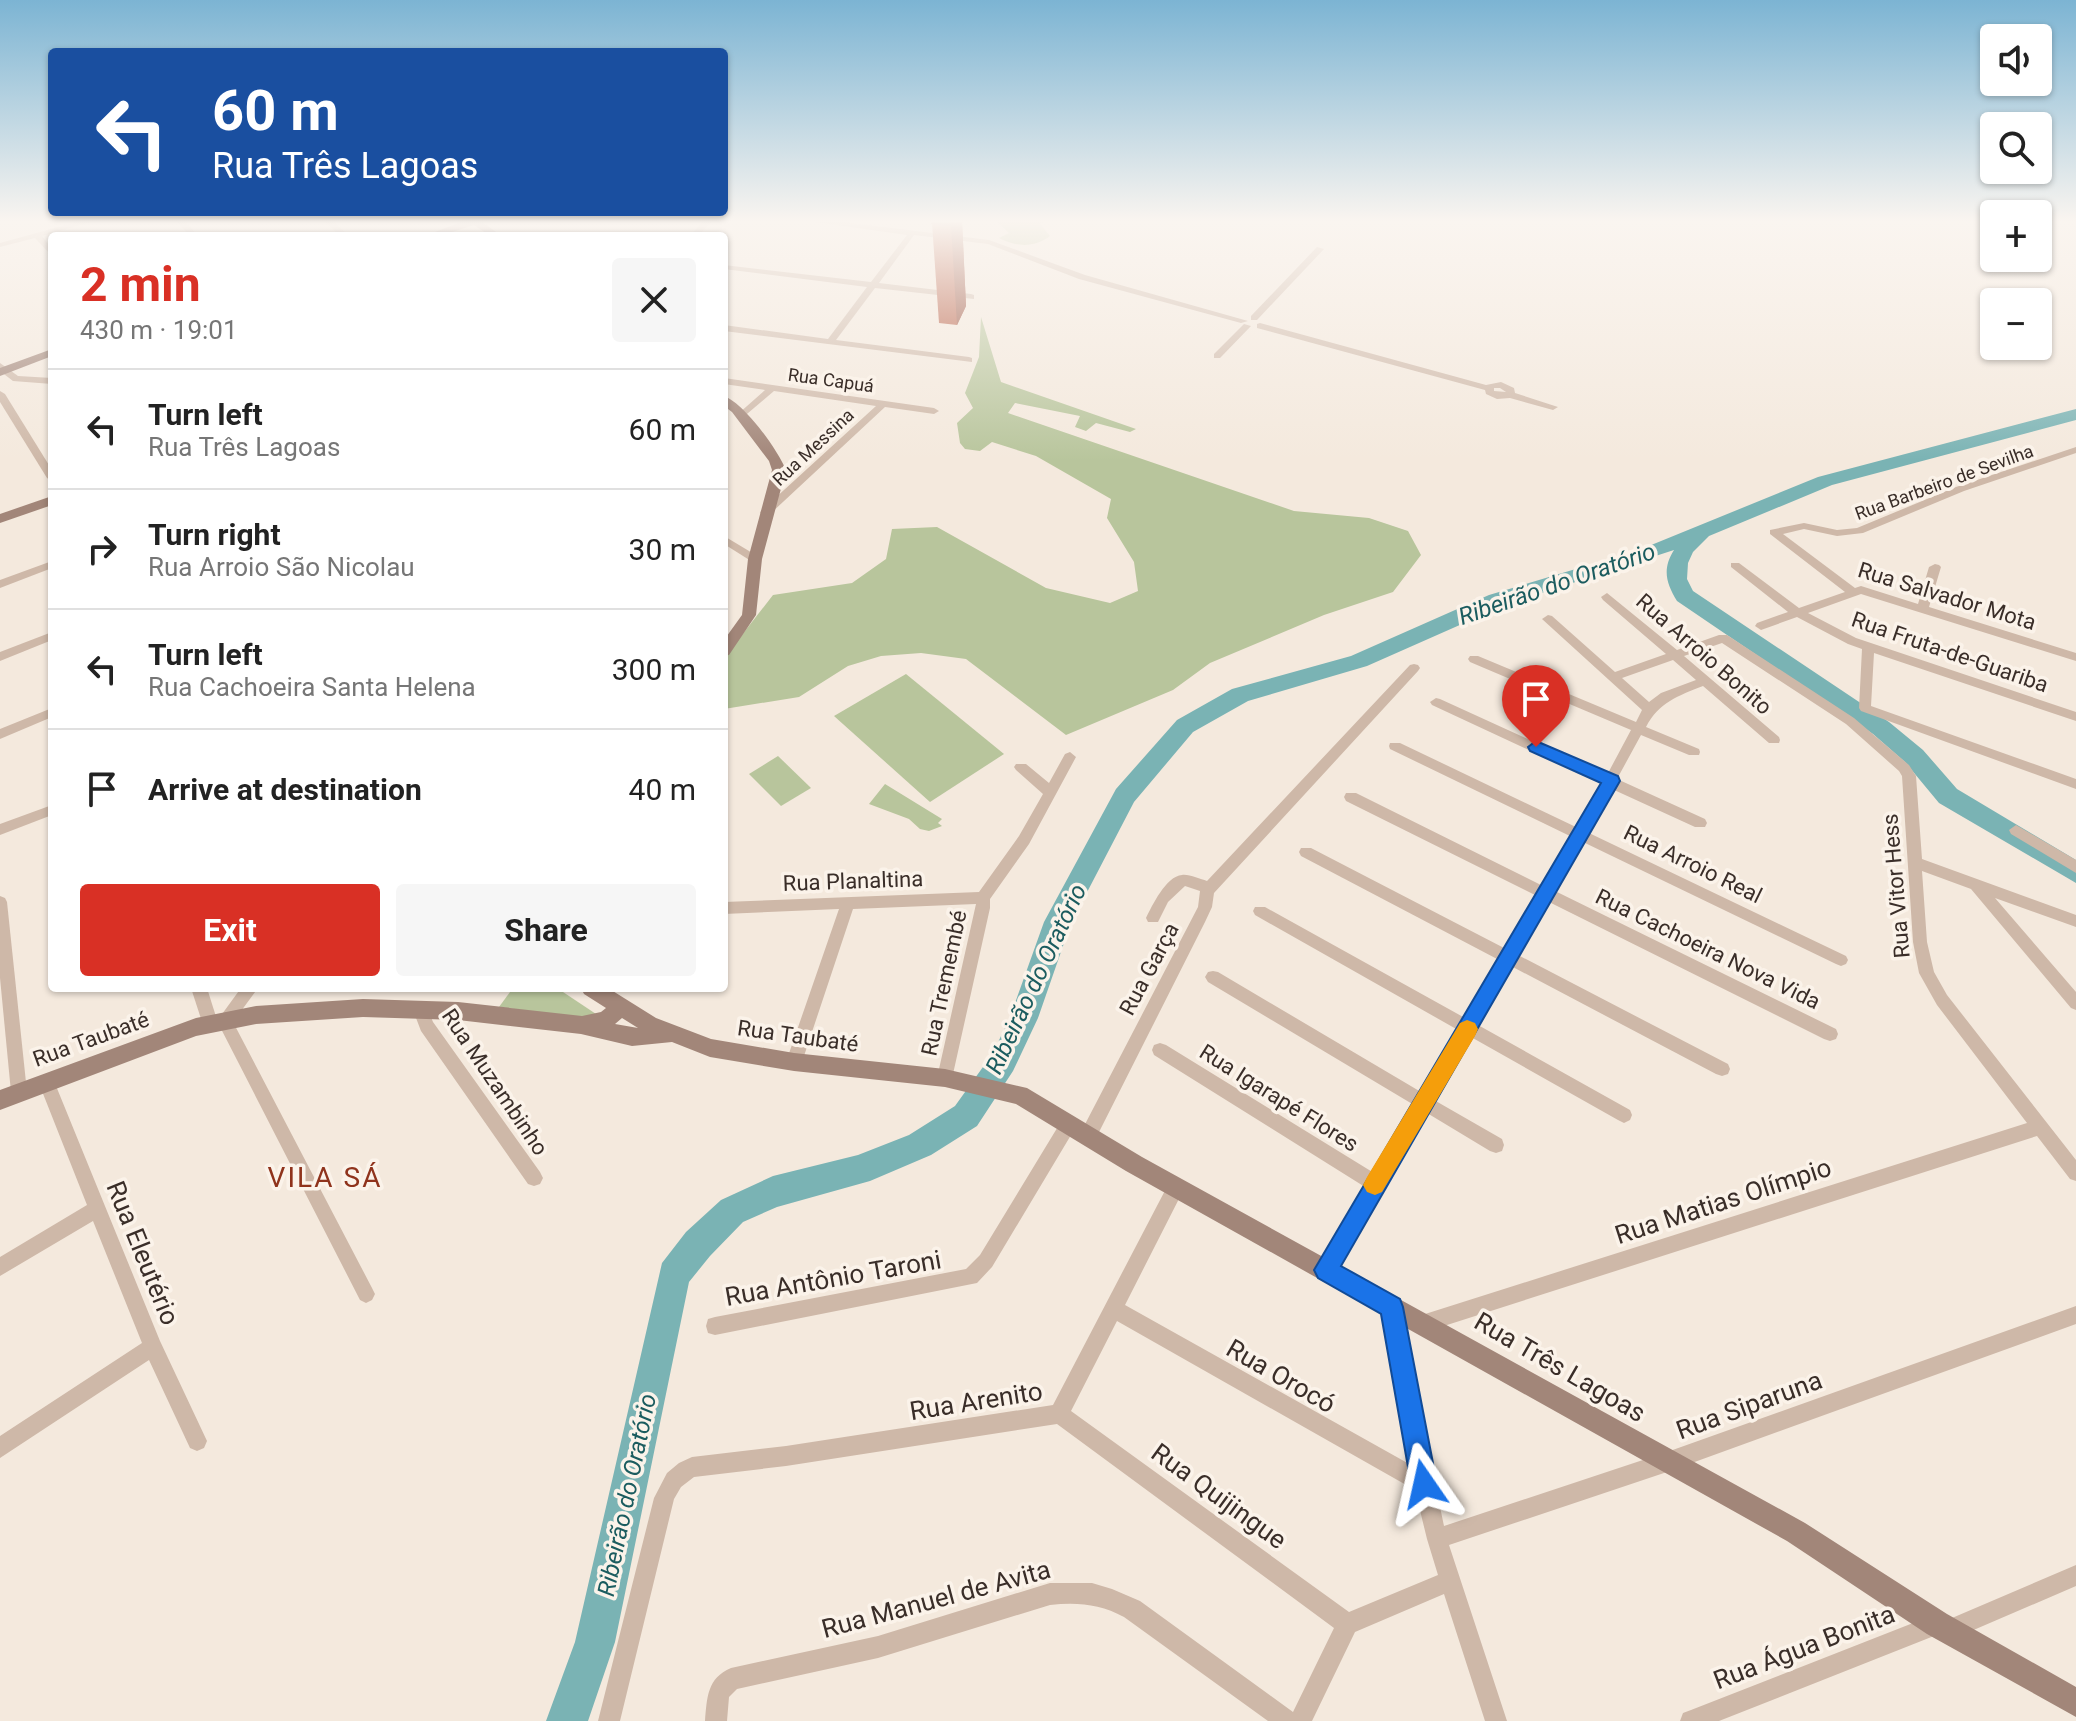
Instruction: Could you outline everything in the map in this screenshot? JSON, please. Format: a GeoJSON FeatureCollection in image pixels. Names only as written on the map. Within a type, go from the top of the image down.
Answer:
{"type":"FeatureCollection","features":[{"type":"Feature","properties":{"kind":"street"},"geometry":{"type":"LineString","coordinates":[[830,342],[862,300]]}},
{"type":"Feature","properties":{"kind":"street"},"geometry":{"type":"LineString","coordinates":[[1168,300],[1488,388],[1493,395],[1510,395],[1553,407]]}},
{"type":"Feature","properties":{"kind":"street"},"geometry":{"type":"LineString","coordinates":[[1217,356],[1272,300]]}},
{"type":"Feature","properties":{"kind":"street"},"geometry":{"type":"LineString","coordinates":[[728,329],[969,360]]}},
{"type":"Feature","properties":{"kind":"street"},"geometry":{"type":"LineString","coordinates":[[1,369],[48,353]]}},
{"type":"Feature","properties":{"kind":"street"},"geometry":{"type":"LineString","coordinates":[[1,369],[16,379]]}},
{"type":"Feature","properties":{"kind":"street"},"geometry":{"type":"LineString","coordinates":[[0,386],[16,379],[48,381]]}},
{"type":"Feature","properties":{"kind":"street","name":"Rua Capuá"},"geometry":{"type":"LineString","coordinates":[[728,382],[934,411]]}},
{"type":"Feature","properties":{"kind":"street"},"geometry":{"type":"LineString","coordinates":[[736,419],[772,388]]}},
{"type":"Feature","properties":{"kind":"street"},"geometry":{"type":"LineString","coordinates":[[0,394],[48,472]]}},
{"type":"Feature","properties":{"kind":"street","name":"Rua Messina"},"geometry":{"type":"LineString","coordinates":[[765,513],[883,404]]}},
{"type":"Feature","properties":{"kind":"street"},"geometry":{"type":"LineString","coordinates":[[728,406],[777,463],[778,473],[755,559],[749,615],[728,645]]}},
{"type":"Feature","properties":{"kind":"street","name":"Rua Barbeiro de Sevilha"},"geometry":{"type":"LineString","coordinates":[[1774,532],[1804,526],[1837,533],[1859,531],[1960,489],[2076,450]]}},
{"type":"Feature","properties":{"kind":"street"},"geometry":{"type":"LineString","coordinates":[[0,519],[48,501]]}},
{"type":"Feature","properties":{"kind":"street","name":"Rua Salvador Mota"},"geometry":{"type":"LineString","coordinates":[[1774,532],[1851,591],[1873,592],[2076,657]]}},
{"type":"Feature","properties":{"kind":"street"},"geometry":{"type":"LineString","coordinates":[[728,542],[755,559]]}},
{"type":"Feature","properties":{"kind":"street","name":"Rua Fruta-de-Guariba"},"geometry":{"type":"LineString","coordinates":[[1735,565],[1796,612],[1868,647],[2076,717]]}},
{"type":"Feature","properties":{"kind":"street"},"geometry":{"type":"LineString","coordinates":[[0,584],[48,566]]}},
{"type":"Feature","properties":{"kind":"street"},"geometry":{"type":"LineString","coordinates":[[1922,610],[1935,567]]}},
{"type":"Feature","properties":{"kind":"street"},"geometry":{"type":"LineString","coordinates":[[1761,626],[1851,591]]}},
{"type":"Feature","properties":{"kind":"street","name":"Rua Arroio Bonito"},"geometry":{"type":"LineString","coordinates":[[1607,597],[1774,740]]}},
{"type":"Feature","properties":{"kind":"street"},"geometry":{"type":"LineString","coordinates":[[1548,619],[1649,709]]}},
{"type":"Feature","properties":{"kind":"street"},"geometry":{"type":"LineString","coordinates":[[0,657],[48,638]]}},
{"type":"Feature","properties":{"kind":"street","name":"Rua Vitor Hess"},"geometry":{"type":"LineString","coordinates":[[1674,655],[1723,638],[1850,721],[1904,768],[1909,780],[1920,942],[1933,986],[2040,1127]]}},
{"type":"Feature","properties":{"kind":"street"},"geometry":{"type":"LineString","coordinates":[[1868,647],[1865,708],[2076,784]]}},
{"type":"Feature","properties":{"kind":"street"},"geometry":{"type":"LineString","coordinates":[[1613,677],[1674,655]]}},
{"type":"Feature","properties":{"kind":"street"},"geometry":{"type":"LineString","coordinates":[[1474,659],[1694,752]]}},
{"type":"Feature","properties":{"kind":"street"},"geometry":{"type":"LineString","coordinates":[[1207,891],[1414,668]]}},
{"type":"Feature","properties":{"kind":"street"},"geometry":{"type":"LineString","coordinates":[[1326,1270],[1612,781],[1649,709],[1665,696],[1704,681]]}},
{"type":"Feature","properties":{"kind":"street"},"geometry":{"type":"LineString","coordinates":[[1436,702],[1700,823]]}},
{"type":"Feature","properties":{"kind":"street"},"geometry":{"type":"LineString","coordinates":[[0,734],[48,714]]}},
{"type":"Feature","properties":{"kind":"street","name":"Rua Arroio Real"},"geometry":{"type":"LineString","coordinates":[[1395,746],[1841,960]]}},
{"type":"Feature","properties":{"kind":"street"},"geometry":{"type":"LineString","coordinates":[[983,898],[1024,840],[1070,757]]}},
{"type":"Feature","properties":{"kind":"street"},"geometry":{"type":"LineString","coordinates":[[1021,767],[1051,793]]}},
{"type":"Feature","properties":{"kind":"street","name":"Rua Cachoeira Nova Vida"},"geometry":{"type":"LineString","coordinates":[[1351,797],[1830,1034]]}},
{"type":"Feature","properties":{"kind":"street"},"geometry":{"type":"LineString","coordinates":[[0,830],[48,812]]}},
{"type":"Feature","properties":{"kind":"street"},"geometry":{"type":"LineString","coordinates":[[2016,830],[2076,867]]}},
{"type":"Feature","properties":{"kind":"street"},"geometry":{"type":"LineString","coordinates":[[1306,852],[1722,1069]]}},
{"type":"Feature","properties":{"kind":"street"},"geometry":{"type":"LineString","coordinates":[[1916,863],[2076,921]]}},
{"type":"Feature","properties":{"kind":"street","name":"Rua Garça"},"geometry":{"type":"LineString","coordinates":[[1078,1130],[1198,922],[1207,887],[1183,880],[1163,898],[1153,918]]}},
{"type":"Feature","properties":{"kind":"street"},"geometry":{"type":"LineString","coordinates":[[1973,882],[2076,1003]]}},
{"type":"Feature","properties":{"kind":"street","name":"Rua Planaltina"},"geometry":{"type":"LineString","coordinates":[[728,908],[983,898]]}},
{"type":"Feature","properties":{"kind":"street","name":"Rua Tremembé"},"geometry":{"type":"LineString","coordinates":[[945,1078],[983,898]]}},
{"type":"Feature","properties":{"kind":"street"},"geometry":{"type":"LineString","coordinates":[[0,902],[10,1096]]}},
{"type":"Feature","properties":{"kind":"street"},"geometry":{"type":"LineString","coordinates":[[794,1062],[848,903]]}},
{"type":"Feature","properties":{"kind":"street"},"geometry":{"type":"LineString","coordinates":[[1260,911],[1624,1115]]}},
{"type":"Feature","properties":{"kind":"street"},"geometry":{"type":"LineString","coordinates":[[1213,977],[1496,1145]]}},
{"type":"Feature","properties":{"kind":"street"},"geometry":{"type":"LineString","coordinates":[[201,992],[366,1294]]}},
{"type":"Feature","properties":{"kind":"street"},"geometry":{"type":"LineString","coordinates":[[217,1022],[246,992]]}},
{"type":"Feature","properties":{"kind":"street"},"geometry":{"type":"LineString","coordinates":[[597,992],[620,1008],[670,1033]]}},
{"type":"Feature","properties":{"kind":"street","name":"Rua Taubaté"},"geometry":{"type":"LineString","coordinates":[[10,1096],[217,1022],[256,1015],[328,1009],[421,1010],[582,1025],[606,1020],[620,1008]]}},
{"type":"Feature","properties":{"kind":"street","name":"Rua Muzambinho"},"geometry":{"type":"LineString","coordinates":[[421,1010],[427,1026],[534,1178]]}},
{"type":"Feature","properties":{"kind":"street","name":"Rua Taubaté"},"geometry":{"type":"LineString","coordinates":[[582,1025],[592,1030],[632,1037],[670,1033],[710,1048],[794,1062],[945,1078],[1011,1092]]}},
{"type":"Feature","properties":{"kind":"street","name":"Rua Igarapé Flores"},"geometry":{"type":"LineString","coordinates":[[1160,1050],[1375,1183]]}},
{"type":"Feature","properties":{"kind":"street","name":"Rua Eleutério"},"geometry":{"type":"LineString","coordinates":[[46,1081],[153,1347],[197,1441]]}},
{"type":"Feature","properties":{"kind":"street","name":"Rua Três Lagoas"},"geometry":{"type":"LineString","coordinates":[[1011,1092],[1040,1104],[1176,1187],[1796,1532],[1942,1627],[2076,1703]]}},
{"type":"Feature","properties":{"kind":"street"},"geometry":{"type":"LineString","coordinates":[[2040,1127],[2076,1173]]}},
{"type":"Feature","properties":{"kind":"street","name":"Rua Matias Olímpio"},"geometry":{"type":"LineString","coordinates":[[1422,1324],[2040,1127]]}},
{"type":"Feature","properties":{"kind":"street","name":"Rua Antônio Taroni"},"geometry":{"type":"LineString","coordinates":[[715,1326],[971,1277],[986,1261],[1078,1130]]}},
{"type":"Feature","properties":{"kind":"street","name":"Rua Arenito"},"geometry":{"type":"LineString","coordinates":[[609,1721],[664,1498],[676,1477],[692,1467],[786,1456],[1059,1414],[1176,1187]]}},
{"type":"Feature","properties":{"kind":"street"},"geometry":{"type":"LineString","coordinates":[[0,1267],[97,1209]]}},
{"type":"Feature","properties":{"kind":"street"},"geometry":{"type":"LineString","coordinates":[[1391,1307],[1437,1539],[1496,1721]]}},
{"type":"Feature","properties":{"kind":"street","name":"Rua Orocó"},"geometry":{"type":"LineString","coordinates":[[1115,1310],[1424,1484]]}},
{"type":"Feature","properties":{"kind":"street","name":"Rua Siparuna"},"geometry":{"type":"LineString","coordinates":[[1437,1539],[1667,1462],[2076,1315]]}},
{"type":"Feature","properties":{"kind":"street"},"geometry":{"type":"LineString","coordinates":[[0,1448],[153,1347]]}},
{"type":"Feature","properties":{"kind":"street","name":"Rua Quijingue"},"geometry":{"type":"LineString","coordinates":[[1059,1414],[1347,1624]]}},
{"type":"Feature","properties":{"kind":"street","name":"Rua Água Bonita"},"geometry":{"type":"LineString","coordinates":[[1691,1721],[2076,1575]]}},
{"type":"Feature","properties":{"kind":"street"},"geometry":{"type":"LineString","coordinates":[[1300,1721],[1347,1624],[1450,1581]]}},
{"type":"Feature","properties":{"kind":"street","name":"Rua Manuel de Avita"},"geometry":{"type":"LineString","coordinates":[[716,1710],[722,1686],[742,1676],[878,1647],[1050,1594],[1079,1590],[1110,1597],[1132,1609],[1287,1721]]}},
{"type":"Feature","properties":{"kind":"green space"},"geometry":{"type":"Polygon","coordinates":[[[981,317],[1001,382],[1136,429],[1130,432],[1096,423],[1086,431],[1075,427],[1080,416],[1015,403],[1008,413],[1294,511],[1369,518],[1408,531],[1421,555],[1393,592],[1324,615],[1210,663],[1173,690],[1066,735],[966,659],[921,653],[881,656],[848,666],[799,697],[728,708],[728,653],[773,595],[852,583],[886,559],[892,529],[937,527],[1046,588],[1110,603],[1138,591],[1134,562],[1107,518],[1111,499],[1036,456],[992,442],[980,451],[965,449],[960,443],[957,423],[973,408],[965,393],[979,357],[981,317]]]}},
{"type":"Feature","properties":{"kind":"green space"},"geometry":{"type":"Polygon","coordinates":[[[906,674],[1004,754],[930,802],[834,716],[906,674]]]}},
{"type":"Feature","properties":{"kind":"green space"},"geometry":{"type":"Polygon","coordinates":[[[778,756],[811,788],[781,806],[749,774],[778,756]]]}},
{"type":"Feature","properties":{"kind":"green space"},"geometry":{"type":"Polygon","coordinates":[[[885,784],[942,819],[938,823],[942,826],[929,831],[920,829],[909,819],[869,804],[885,784]]]}},
{"type":"Feature","properties":{"kind":"green space"},"geometry":{"type":"Polygon","coordinates":[[[510,992],[563,992],[596,1014],[595,1019],[499,1007],[510,992]]]}},
{"type":"Feature","properties":{"kind":"waterway","name":"Ribeirão do Oratório"},"geometry":{"type":"LineString","coordinates":[[567,1721],[595,1642],[674,1275],[698,1244],[732,1211],[773,1192],[859,1170],[920,1145],[966,1116],[1003,1062],[1024,1018],[1058,922],[1125,796],[1185,726],[1240,695],[1359,661],[1497,600],[1646,554],[1825,481],[2022,431],[2076,414]]}},
{"type":"Feature","properties":{"kind":"waterway"},"geometry":{"type":"LineString","coordinates":[[1699,535],[1681,555],[1676,571],[1685,596],[1881,728],[1914,756],[1948,796],[2076,873]]}},
{"type":"Feature","properties":{"kind":"slow traffic"},"geometry":{"type":"LineString","coordinates":[[1375,1185],[1467,1029]]}},
{"type":"Feature","properties":{"kind":"district","name":"VILA SÁ"},"geometry":{"type":"Point","coordinates":[325,1177]}},
{"type":"Feature","properties":{"kind":"route"},"geometry":{"type":"LineString","coordinates":[[1424,1484],[1391,1307],[1326,1270],[1612,781],[1536,747]]}}]}
